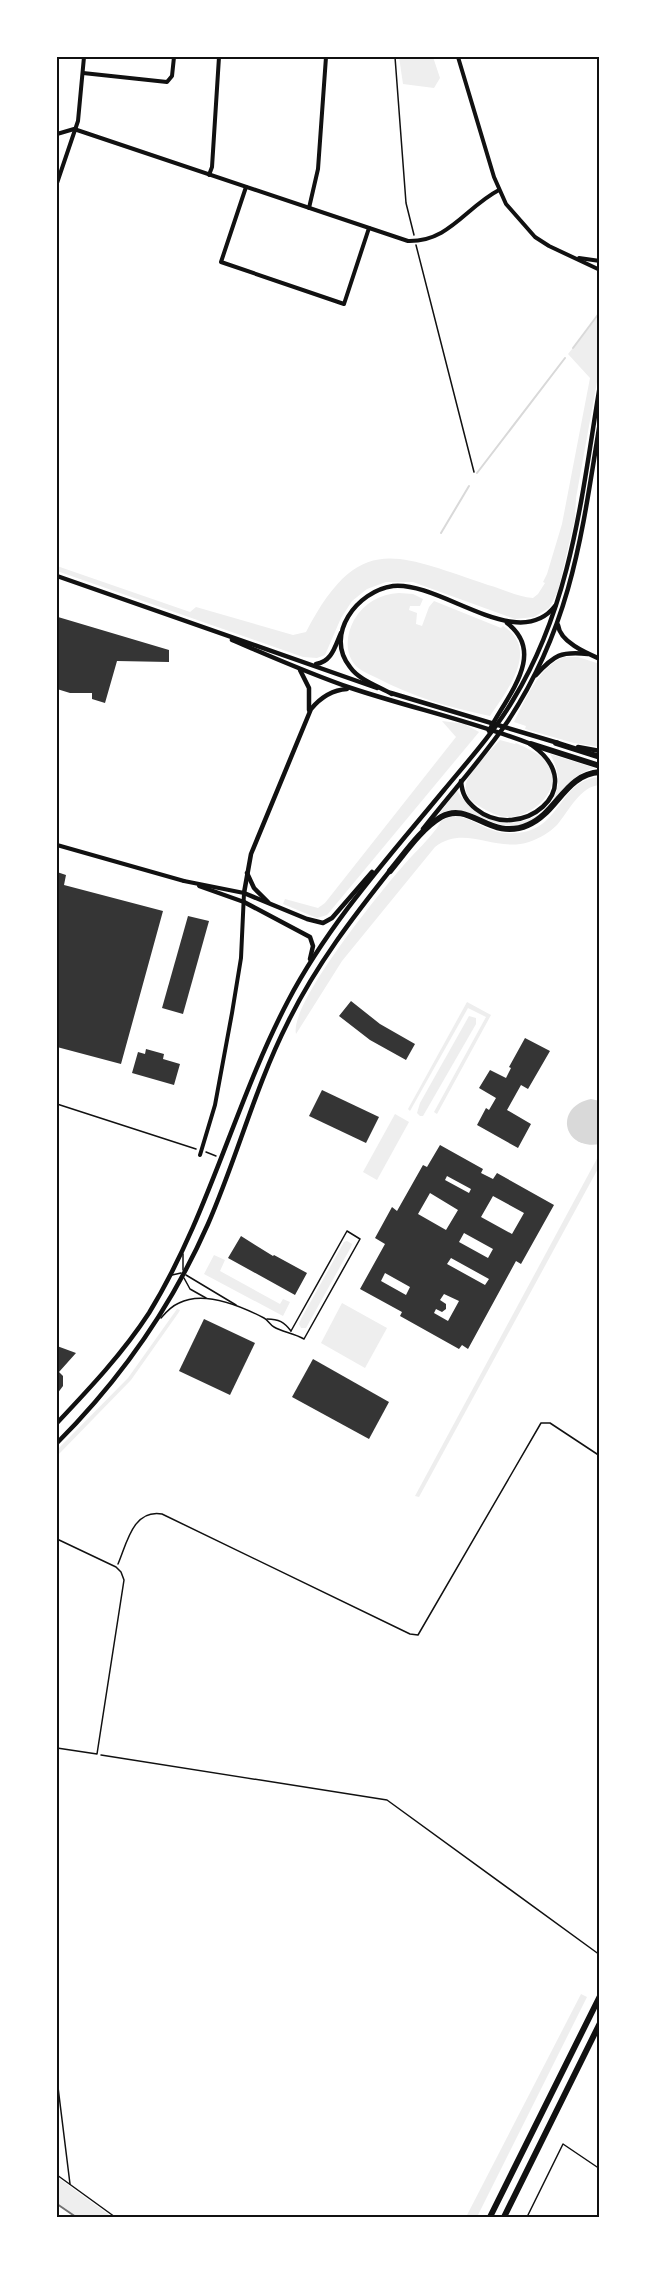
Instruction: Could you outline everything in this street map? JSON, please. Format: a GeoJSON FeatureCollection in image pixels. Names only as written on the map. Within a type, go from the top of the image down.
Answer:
{"type":"FeatureCollection","features":[{"type":"Feature","properties":{"kind":"highway"},"geometry":{"type":"LineString","coordinates":[[556,743],[600,757]]}},
{"type":"Feature","properties":{"kind":"highway"},"geometry":{"type":"LineString","coordinates":[[531,744],[600,766]]}},
{"type":"Feature","properties":{"kind":"highway"},"geometry":{"type":"LineString","coordinates":[[390,870],[429,827],[443,816],[463,813],[496,829],[528,826],[546,813],[567,787],[593,772],[600,772]]}},
{"type":"Feature","properties":{"kind":"highway"},"geometry":{"type":"LineString","coordinates":[[490,2217],[600,1996]]}},
{"type":"Feature","properties":{"kind":"highway"},"geometry":{"type":"LineString","coordinates":[[504,2217],[600,2023]]}},
{"type":"Feature","properties":{"kind":"main road"},"geometry":{"type":"LineString","coordinates":[[57,1423],[121,1352],[148,1314],[169,1276],[273,1031],[308,964],[350,904],[484,741],[514,699],[549,629],[558,602],[576,532],[600,385]]}},
{"type":"Feature","properties":{"kind":"main road"},"geometry":{"type":"LineString","coordinates":[[57,1443],[115,1380],[158,1320],[184,1274],[209,1223],[258,1089],[288,1022],[333,943],[489,748],[532,679],[558,623],[576,566],[600,422]]}},
{"type":"Feature","properties":{"kind":"main road"},"geometry":{"type":"LineString","coordinates":[[57,576],[479,723],[531,744],[548,758],[555,774],[552,794],[544,806],[535,813],[514,820],[501,820],[481,813],[466,799],[461,781]]}},
{"type":"Feature","properties":{"kind":"main road"},"geometry":{"type":"LineString","coordinates":[[310,664],[321,664],[327,660],[349,614],[364,598],[382,589],[399,586],[423,591],[519,624],[536,621],[551,612],[558,602]]}},
{"type":"Feature","properties":{"kind":"main road"},"geometry":{"type":"LineString","coordinates":[[484,741],[521,674],[526,656],[519,634],[502,620]]}},
{"type":"Feature","properties":{"kind":"main road"},"geometry":{"type":"LineString","coordinates":[[558,623],[558,629],[563,638],[600,659]]}},
{"type":"Feature","properties":{"kind":"main road"},"geometry":{"type":"LineString","coordinates":[[205,628],[300,670],[353,689],[556,743],[600,751]]}},
{"type":"Feature","properties":{"kind":"main road"},"geometry":{"type":"LineString","coordinates":[[341,632],[343,657],[351,670],[392,694]]}},
{"type":"Feature","properties":{"kind":"main road"},"geometry":{"type":"LineString","coordinates":[[532,679],[554,657],[568,653],[588,654]]}},
{"type":"Feature","properties":{"kind":"main road"},"geometry":{"type":"LineString","coordinates":[[300,670],[305,678],[310,698],[307,718]]}},
{"type":"Feature","properties":{"kind":"main road"},"geometry":{"type":"LineString","coordinates":[[353,689],[343,689],[325,695],[311,709],[250,854],[244,893],[319,923],[327,921],[395,849]]}},
{"type":"Feature","properties":{"kind":"main road"},"geometry":{"type":"LineString","coordinates":[[246,871],[254,888],[272,905]]}},
{"type":"Feature","properties":{"kind":"main road"},"geometry":{"type":"LineString","coordinates":[[244,902],[310,937],[313,946],[308,964]]}},
{"type":"Feature","properties":{"kind":"street"},"geometry":{"type":"LineString","coordinates":[[57,183],[78,121],[84,57]]}},
{"type":"Feature","properties":{"kind":"street"},"geometry":{"type":"LineString","coordinates":[[83,73],[167,82],[172,76],[174,57]]}},
{"type":"Feature","properties":{"kind":"street"},"geometry":{"type":"LineString","coordinates":[[209,175],[212,167],[219,57]]}},
{"type":"Feature","properties":{"kind":"street"},"geometry":{"type":"LineString","coordinates":[[309,208],[318,169],[326,57]]}},
{"type":"Feature","properties":{"kind":"street"},"geometry":{"type":"LineString","coordinates":[[458,57],[499,190],[506,204],[527,230],[549,246],[600,270]]}},
{"type":"Feature","properties":{"kind":"street"},"geometry":{"type":"LineString","coordinates":[[57,134],[74,129],[403,240],[415,241],[438,236],[499,190]]}},
{"type":"Feature","properties":{"kind":"street"},"geometry":{"type":"LineString","coordinates":[[246,187],[221,262],[344,304],[369,228]]}},
{"type":"Feature","properties":{"kind":"street"},"geometry":{"type":"LineString","coordinates":[[572,256],[600,261]]}},
{"type":"Feature","properties":{"kind":"street"},"geometry":{"type":"LineString","coordinates":[[57,845],[184,881],[244,902]]}},
{"type":"Feature","properties":{"kind":"street"},"geometry":{"type":"LineString","coordinates":[[184,881],[244,893],[241,958],[232,1013],[215,1106],[201,1153]]}},
{"type":"Feature","properties":{"kind":"lane"},"geometry":{"type":"LineString","coordinates":[[158,1320],[177,1304],[189,1299],[206,1299],[239,1307],[267,1319],[276,1319],[285,1324],[291,1331],[304,1339],[360,1239],[347,1231],[291,1331]]}},
{"type":"Feature","properties":{"kind":"lane"},"geometry":{"type":"LineString","coordinates":[[183,1247],[184,1274],[190,1289],[206,1299]]}},
{"type":"Feature","properties":{"kind":"lane"},"geometry":{"type":"LineString","coordinates":[[169,1276],[184,1274],[239,1307]]}},
{"type":"Feature","properties":{"kind":"lane"},"geometry":{"type":"LineString","coordinates":[[267,1319],[273,1327],[291,1331]]}},
{"type":"Feature","properties":{"kind":"lane"},"geometry":{"type":"LineString","coordinates":[[57,1539],[116,1567],[124,1580],[97,1754],[57,1748]]}},
{"type":"Feature","properties":{"kind":"path"},"geometry":{"type":"LineString","coordinates":[[395,57],[406,203],[474,472]]}},
{"type":"Feature","properties":{"kind":"path"},"geometry":{"type":"LineString","coordinates":[[57,1104],[221,1158]]}},
{"type":"Feature","properties":{"kind":"path"},"geometry":{"type":"LineString","coordinates":[[116,1567],[139,1519],[146,1514],[162,1514],[410,1634],[418,1635],[541,1423],[550,1423],[600,1456]]}},
{"type":"Feature","properties":{"kind":"path"},"geometry":{"type":"LineString","coordinates":[[97,1754],[387,1800],[600,1955]]}},
{"type":"Feature","properties":{"kind":"path"},"geometry":{"type":"LineString","coordinates":[[57,2079],[70,2184]]}},
{"type":"Feature","properties":{"kind":"path"},"geometry":{"type":"LineString","coordinates":[[527,2217],[562,2144],[600,2169]]}},
{"type":"Feature","properties":{"kind":"path"},"geometry":{"type":"LineString","coordinates":[[57,2175],[115,2217]]}},
{"type":"Feature","properties":{"kind":"shaded area"},"geometry":{"type":"Polygon","coordinates":[[[399,57],[433,57],[440,78],[434,88],[403,84],[399,57]]]}},
{"type":"Feature","properties":{"kind":"shaded area"},"geometry":{"type":"Polygon","coordinates":[[[600,314],[600,365],[576,498],[575,518],[558,591],[549,608],[534,617],[515,619],[413,582],[386,582],[367,589],[352,601],[341,618],[325,655],[317,658],[303,657],[57,571],[57,566],[190,612],[196,607],[293,635],[306,632],[325,600],[344,578],[362,565],[382,559],[404,560],[428,565],[516,595],[533,598],[545,583],[543,582],[562,524],[590,378],[568,354],[600,314]]]}},
{"type":"Feature","properties":{"kind":"shaded area"},"geometry":{"type":"Polygon","coordinates":[[[399,593],[413,594],[423,599],[420,606],[410,606],[409,610],[417,613],[416,624],[422,626],[429,607],[434,601],[501,628],[503,626],[514,635],[519,646],[520,657],[517,670],[490,716],[404,691],[364,672],[353,662],[348,644],[349,632],[354,620],[373,600],[399,593]]]}},
{"type":"Feature","properties":{"kind":"shaded area"},"geometry":{"type":"Polygon","coordinates":[[[564,657],[578,657],[600,664],[600,747],[574,743],[525,729],[526,726],[514,722],[540,676],[547,668],[564,657]]]}},
{"type":"Feature","properties":{"kind":"shaded area"},"geometry":{"type":"Polygon","coordinates":[[[442,721],[466,724],[479,732],[327,915],[317,918],[283,904],[285,899],[318,908],[325,903],[456,737],[442,721]]]}},
{"type":"Feature","properties":{"kind":"shaded area"},"geometry":{"type":"Polygon","coordinates":[[[500,740],[516,743],[537,754],[544,759],[552,772],[550,791],[544,799],[528,812],[518,816],[505,817],[490,812],[473,802],[466,791],[466,784],[471,773],[500,740]]]}},
{"type":"Feature","properties":{"kind":"shaded area"},"geometry":{"type":"Polygon","coordinates":[[[550,754],[595,768],[573,779],[549,806],[531,821],[508,826],[459,810],[449,810],[439,814],[457,790],[472,808],[489,818],[507,822],[524,821],[539,814],[550,804],[557,790],[557,773],[550,754]]]}},
{"type":"Feature","properties":{"kind":"shaded area"},"geometry":{"type":"Polygon","coordinates":[[[600,777],[600,785],[593,786],[581,794],[557,825],[548,833],[529,842],[504,844],[458,838],[435,847],[342,961],[296,1034],[298,1019],[321,974],[376,899],[441,821],[455,816],[500,832],[524,832],[546,821],[577,785],[600,777]]]}},
{"type":"Feature","properties":{"kind":"shaded area"},"geometry":{"type":"Polygon","coordinates":[[[467,1002],[491,1015],[437,1114],[434,1112],[486,1017],[468,1008],[410,1111],[408,1109],[467,1002]]]}},
{"type":"Feature","properties":{"kind":"shaded area"},"geometry":{"type":"Polygon","coordinates":[[[469,1016],[476,1018],[476,1024],[423,1116],[420,1116],[417,1113],[420,1103],[469,1016]]]}},
{"type":"Feature","properties":{"kind":"shaded area"},"geometry":{"type":"Polygon","coordinates":[[[591,1099],[600,1101],[600,1144],[578,1141],[567,1127],[567,1119],[571,1110],[591,1099]]]}},
{"type":"Feature","properties":{"kind":"shaded area"},"geometry":{"type":"Polygon","coordinates":[[[395,1114],[409,1122],[377,1180],[363,1172],[395,1114]]]}},
{"type":"Feature","properties":{"kind":"shaded area"},"geometry":{"type":"Polygon","coordinates":[[[600,1153],[600,1165],[419,1497],[415,1496],[600,1153]]]}},
{"type":"Feature","properties":{"kind":"shaded area"},"geometry":{"type":"Polygon","coordinates":[[[344,1242],[352,1244],[351,1247],[306,1328],[301,1328],[299,1324],[301,1319],[344,1242]]]}},
{"type":"Feature","properties":{"kind":"shaded area"},"geometry":{"type":"Polygon","coordinates":[[[214,1255],[225,1260],[220,1271],[280,1304],[283,1299],[290,1302],[283,1316],[204,1274],[214,1255]]]}},
{"type":"Feature","properties":{"kind":"shaded area"},"geometry":{"type":"Polygon","coordinates":[[[342,1303],[387,1328],[365,1368],[321,1343],[342,1303]]]}},
{"type":"Feature","properties":{"kind":"shaded area"},"geometry":{"type":"Polygon","coordinates":[[[177,1309],[180,1310],[179,1312],[131,1380],[57,1456],[57,1450],[128,1378],[177,1309]]]}},
{"type":"Feature","properties":{"kind":"shaded area"},"geometry":{"type":"Polygon","coordinates":[[[581,1994],[587,1997],[477,2217],[466,2217],[581,1994]]]}},
{"type":"Feature","properties":{"kind":"shaded area"},"geometry":{"type":"Polygon","coordinates":[[[57,2177],[112,2217],[76,2217],[57,2204],[57,2177]]]}},
{"type":"Feature","properties":{"kind":"building"},"geometry":{"type":"Polygon","coordinates":[[[58,617],[169,650],[169,662],[117,661],[105,703],[92,699],[92,693],[70,693],[57,689],[58,617]]]}},
{"type":"Feature","properties":{"kind":"building"},"geometry":{"type":"Polygon","coordinates":[[[57,872],[66,875],[64,885],[163,911],[121,1064],[57,1047],[57,872]]]}},
{"type":"Feature","properties":{"kind":"building"},"geometry":{"type":"Polygon","coordinates":[[[188,916],[209,921],[183,1014],[162,1008],[188,916]]]}},
{"type":"Feature","properties":{"kind":"building"},"geometry":{"type":"Polygon","coordinates":[[[351,1001],[380,1024],[415,1044],[406,1060],[370,1040],[339,1016],[351,1001]]]}},
{"type":"Feature","properties":{"kind":"building"},"geometry":{"type":"Polygon","coordinates":[[[525,1038],[550,1051],[528,1089],[521,1085],[507,1110],[531,1124],[518,1148],[477,1125],[486,1108],[489,1110],[496,1098],[479,1088],[490,1070],[506,1078],[511,1068],[509,1067],[525,1038]]]}},
{"type":"Feature","properties":{"kind":"building"},"geometry":{"type":"Polygon","coordinates":[[[146,1049],[164,1054],[163,1059],[180,1064],[174,1085],[132,1073],[138,1052],[145,1054],[146,1049]]]}},
{"type":"Feature","properties":{"kind":"building"},"geometry":{"type":"Polygon","coordinates":[[[322,1090],[379,1117],[366,1143],[309,1116],[322,1090]]]}},
{"type":"Feature","properties":{"kind":"building"},"geometry":{"type":"Polygon","coordinates":[[[440,1145],[483,1169],[481,1173],[493,1179],[497,1173],[554,1205],[521,1264],[516,1261],[468,1349],[462,1345],[459,1349],[400,1316],[402,1312],[360,1289],[385,1244],[375,1238],[392,1207],[397,1211],[423,1165],[427,1167],[440,1145]],[[447,1176],[445,1180],[469,1193],[471,1189],[447,1176]],[[430,1193],[418,1214],[446,1230],[458,1210],[430,1193]],[[493,1196],[481,1217],[512,1234],[524,1213],[493,1196]],[[464,1233],[459,1242],[488,1258],[493,1249],[464,1233]],[[451,1258],[447,1264],[485,1285],[489,1279],[451,1258]],[[385,1273],[381,1281],[406,1295],[410,1287],[385,1273]],[[444,1294],[440,1300],[446,1304],[446,1309],[442,1312],[436,1309],[434,1313],[448,1321],[459,1301],[444,1294]]]}},
{"type":"Feature","properties":{"kind":"building"},"geometry":{"type":"Polygon","coordinates":[[[241,1236],[307,1273],[295,1295],[228,1258],[241,1236]]]}},
{"type":"Feature","properties":{"kind":"building"},"geometry":{"type":"Polygon","coordinates":[[[204,1319],[255,1343],[230,1395],[179,1371],[204,1319]]]}},
{"type":"Feature","properties":{"kind":"building"},"geometry":{"type":"Polygon","coordinates":[[[57,1346],[76,1353],[59,1372],[63,1376],[63,1386],[57,1394],[57,1346]]]}},
{"type":"Feature","properties":{"kind":"building"},"geometry":{"type":"Polygon","coordinates":[[[313,1359],[389,1402],[369,1439],[292,1397],[313,1359]]]}},
{"type":"Feature","properties":{"kind":"waterway"},"geometry":{"type":"LineString","coordinates":[[573,348],[600,312]]}},
{"type":"Feature","properties":{"kind":"waterway"},"geometry":{"type":"LineString","coordinates":[[477,473],[565,358]]}},
{"type":"Feature","properties":{"kind":"waterway"},"geometry":{"type":"LineString","coordinates":[[441,533],[469,486]]}},
{"type":"Feature","properties":{"kind":"railway"},"geometry":{"type":"LineString","coordinates":[[57,2204],[76,2217]]}}]}
